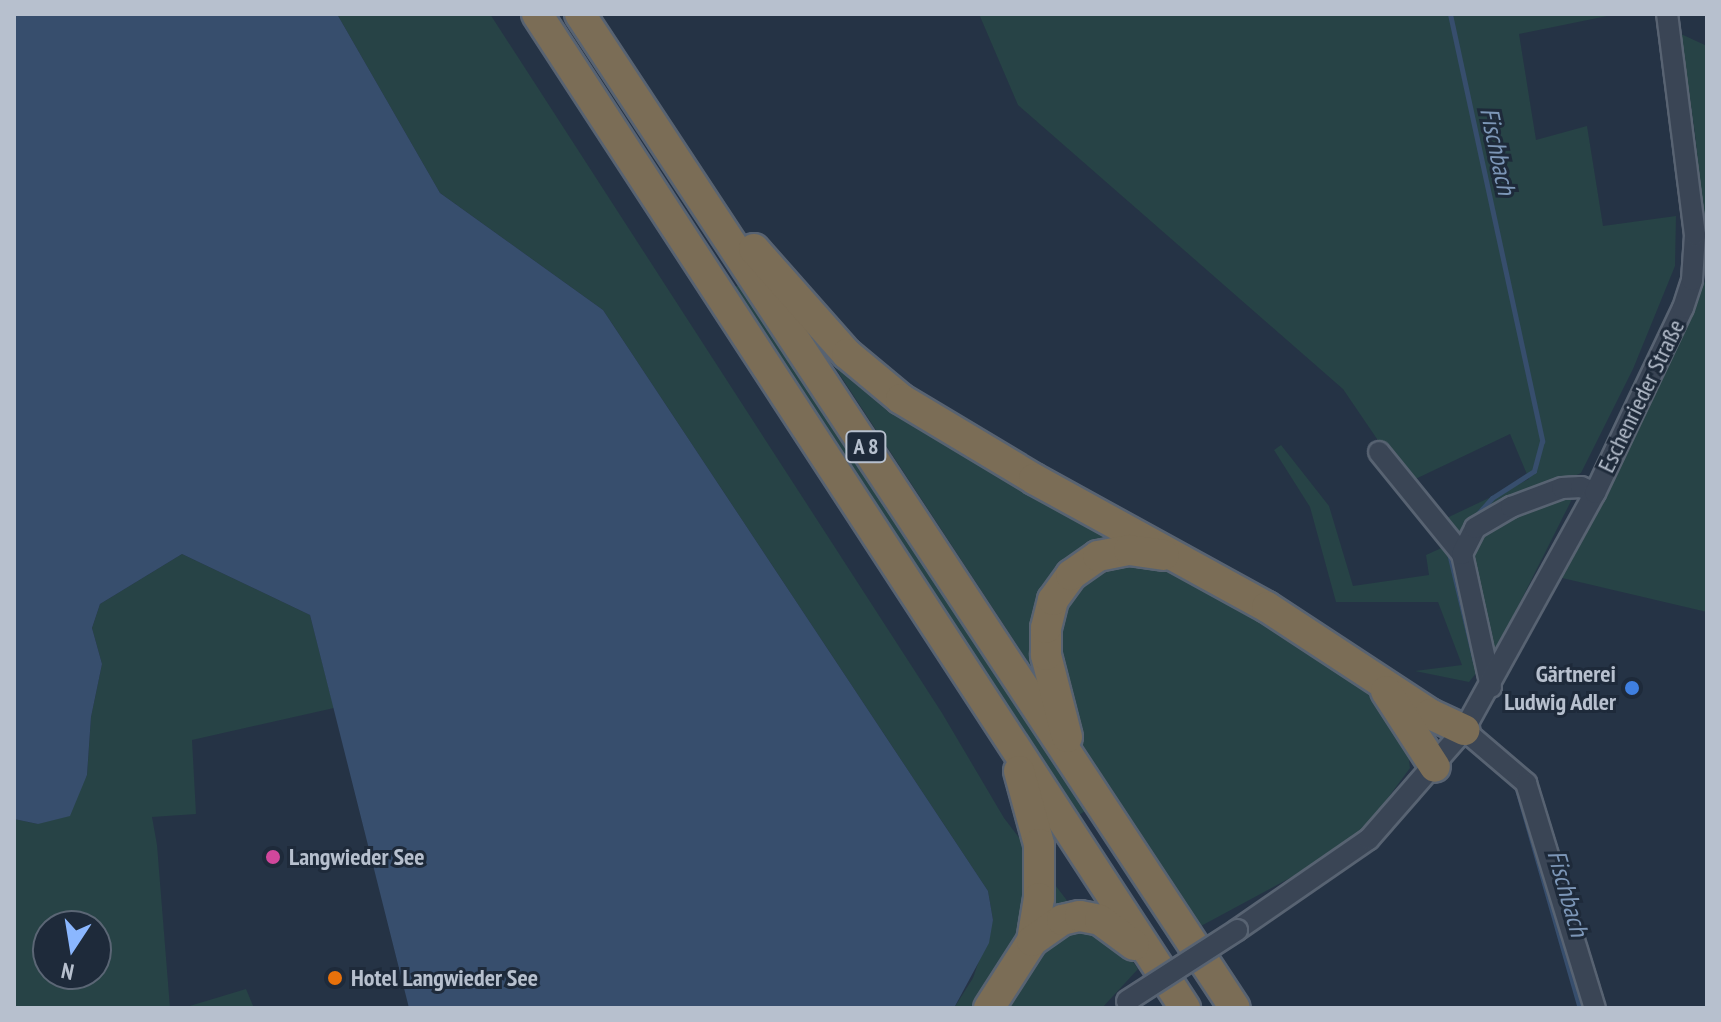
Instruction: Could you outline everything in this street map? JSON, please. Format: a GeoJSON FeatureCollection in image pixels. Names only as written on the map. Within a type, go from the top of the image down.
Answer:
{"type":"FeatureCollection","features":[{"type":"Feature","properties":{"kind":"highway","name":"A 8"},"geometry":{"type":"LineString","coordinates":[[537,14],[1185,1008]]}},
{"type":"Feature","properties":{"kind":"highway","name":"A 8"},"geometry":{"type":"LineString","coordinates":[[580,14],[1235,1008]]}},
{"type":"Feature","properties":{"kind":"highway"},"geometry":{"type":"LineString","coordinates":[[657,131],[686,153],[752,247],[847,354],[890,390],[973,444],[1267,607],[1430,714],[1464,730]]}},
{"type":"Feature","properties":{"kind":"highway"},"geometry":{"type":"LineString","coordinates":[[1074,762],[1046,655],[1046,628],[1053,600],[1071,575],[1098,556],[1129,550],[1177,558]]}},
{"type":"Feature","properties":{"kind":"highway"},"geometry":{"type":"LineString","coordinates":[[1381,683],[1435,767]]}},
{"type":"Feature","properties":{"kind":"highway"},"geometry":{"type":"LineString","coordinates":[[1012,742],[1039,844],[1039,898],[1032,941]]}},
{"type":"Feature","properties":{"kind":"highway"},"geometry":{"type":"LineString","coordinates":[[989,1008],[1032,941],[1048,927],[1080,916],[1100,920],[1119,931],[1154,962]]}},
{"type":"Feature","properties":{"kind":"street","name":"Eschenrieder Straße"},"geometry":{"type":"LineString","coordinates":[[1122,1005],[1369,839],[1435,767],[1464,730],[1491,687],[1538,591],[1595,493],[1683,308],[1700,284],[1667,14]]}},
{"type":"Feature","properties":{"kind":"street"},"geometry":{"type":"LineString","coordinates":[[1379,452],[1462,554],[1491,687]]}},
{"type":"Feature","properties":{"kind":"street","name":"Eschenrieder Straße"},"geometry":{"type":"LineString","coordinates":[[1462,554],[1475,528],[1511,507],[1562,488],[1581,487],[1595,493]]}},
{"type":"Feature","properties":{"kind":"street"},"geometry":{"type":"LineString","coordinates":[[1464,730],[1526,783],[1595,1008]]}},
{"type":"Feature","properties":{"kind":"green space"},"geometry":{"type":"Polygon","coordinates":[[[337,14],[490,14],[942,713],[1004,818],[1088,928],[1122,946],[1138,969],[1102,1008],[954,1008],[973,978],[993,920],[988,891],[603,310],[440,193],[337,14]]]}},
{"type":"Feature","properties":{"kind":"green space"},"geometry":{"type":"Polygon","coordinates":[[[979,14],[1617,14],[1519,34],[1536,140],[1587,126],[1603,226],[1676,216],[1675,266],[1633,369],[1581,473],[1510,505],[1457,557],[1482,666],[1469,682],[1415,671],[1462,665],[1438,602],[1336,602],[1310,507],[1274,450],[1281,445],[1329,506],[1353,586],[1429,575],[1426,555],[1446,546],[1434,524],[1529,479],[1510,434],[1407,483],[1343,389],[1018,105],[979,14]]]}},
{"type":"Feature","properties":{"kind":"green space"},"geometry":{"type":"Polygon","coordinates":[[[1681,34],[1707,46],[1707,245],[1695,134],[1681,34]]]}},
{"type":"Feature","properties":{"kind":"green space"},"geometry":{"type":"Polygon","coordinates":[[[1707,255],[1707,612],[1558,577],[1637,433],[1705,281],[1707,255]]]}},
{"type":"Feature","properties":{"kind":"green space"},"geometry":{"type":"Polygon","coordinates":[[[743,282],[1086,810],[1071,820],[728,292],[743,282]]]}},
{"type":"Feature","properties":{"kind":"green space"},"geometry":{"type":"Polygon","coordinates":[[[802,317],[880,391],[1335,655],[1368,686],[1407,741],[1410,768],[1368,825],[1329,857],[1201,926],[802,317]]]}},
{"type":"Feature","properties":{"kind":"green space"},"geometry":{"type":"Polygon","coordinates":[[[1566,496],[1572,498],[1570,503],[1493,656],[1468,554],[1488,529],[1566,496]]]}},
{"type":"Feature","properties":{"kind":"green space"},"geometry":{"type":"Polygon","coordinates":[[[182,554],[310,615],[334,708],[192,740],[196,814],[152,817],[170,1008],[14,1008],[14,819],[38,824],[87,776],[91,717],[102,664],[92,628],[100,604],[182,554]]]}},
{"type":"Feature","properties":{"kind":"green space"},"geometry":{"type":"Polygon","coordinates":[[[246,989],[254,1008],[183,1008],[246,989]]]}},
{"type":"Feature","properties":{"kind":"water","name":"Langwieder See"},"geometry":{"type":"Polygon","coordinates":[[[14,14],[337,14],[440,193],[603,310],[988,891],[993,920],[989,943],[954,1008],[409,1008],[310,615],[182,554],[100,604],[92,628],[102,664],[91,717],[87,775],[70,816],[38,824],[14,819],[14,14]]]}},
{"type":"Feature","properties":{"kind":"waterway","name":"Fischbach"},"geometry":{"type":"LineString","coordinates":[[1450,14],[1542,441],[1534,471],[1492,498],[1473,519]]}},
{"type":"Feature","properties":{"kind":"waterway"},"geometry":{"type":"LineString","coordinates":[[1449,553],[1475,662]]}},
{"type":"Feature","properties":{"kind":"waterway","name":"Fischbach"},"geometry":{"type":"LineString","coordinates":[[1517,789],[1580,1008]]}},
{"type":"Feature","properties":{"kind":"place","name":"Gärtnerei Ludwig Adler"},"geometry":{"type":"Point","coordinates":[1632,688]}},
{"type":"Feature","properties":{"kind":"place","name":"Langwieder See"},"geometry":{"type":"Point","coordinates":[273,857]}},
{"type":"Feature","properties":{"kind":"place","name":"Hotel Langwieder See"},"geometry":{"type":"Point","coordinates":[335,978]}}]}
